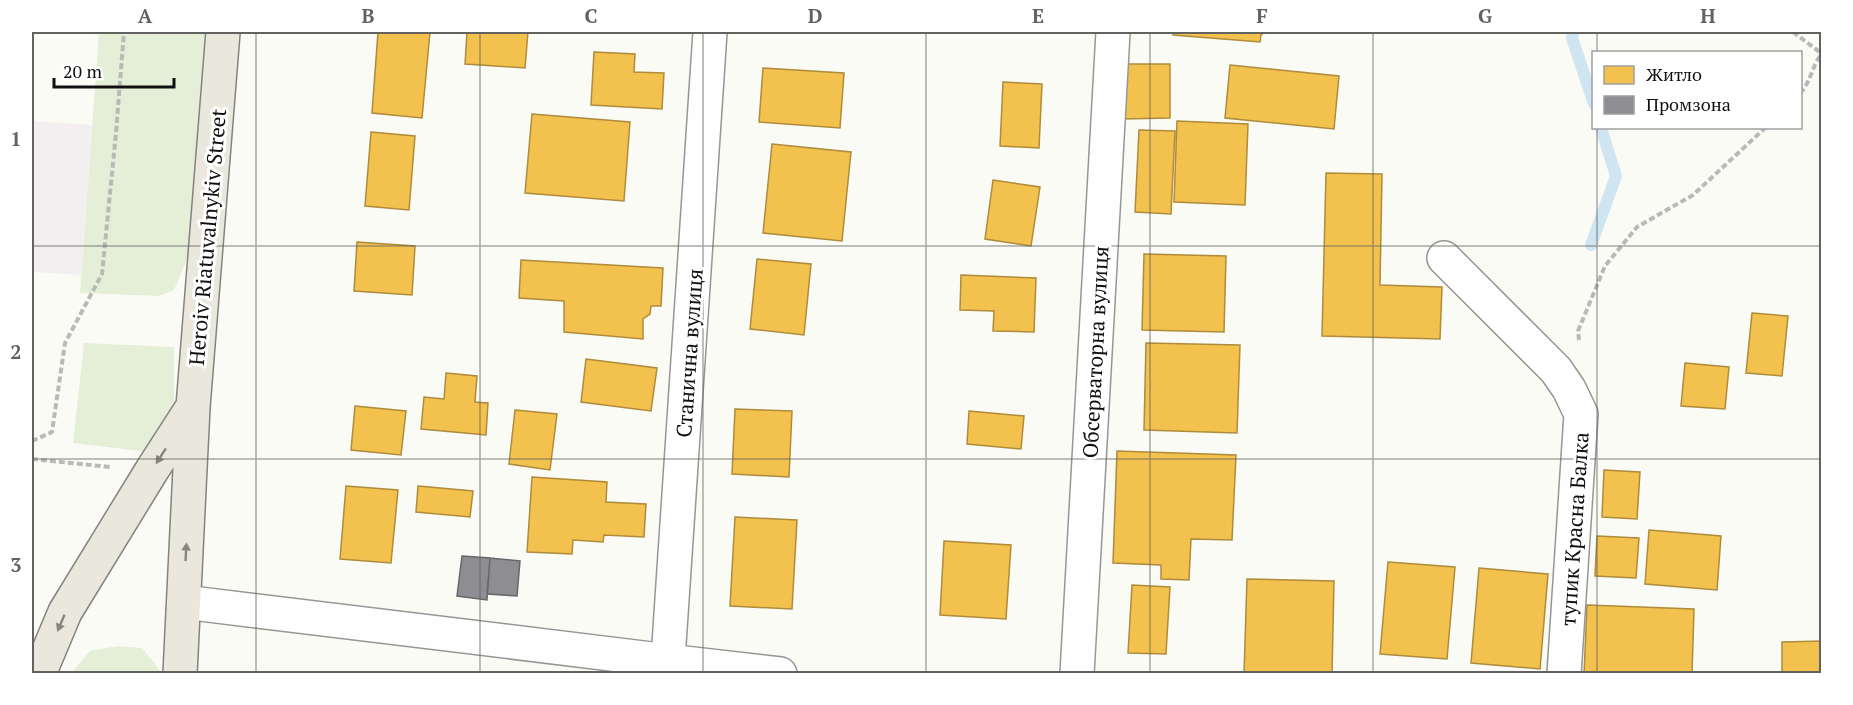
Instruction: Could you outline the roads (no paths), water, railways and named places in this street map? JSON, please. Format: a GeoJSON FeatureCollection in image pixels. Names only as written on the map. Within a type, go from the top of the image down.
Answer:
{"type":"FeatureCollection","features":[{"type":"Feature","properties":{"kind":"main road","name":"Heroiv Riatuvalnykiv Street"},"geometry":{"type":"LineString","coordinates":[[180,674],[193,407],[223,32]]}},
{"type":"Feature","properties":{"kind":"main road","name":"Heroiv Riatuvalnykiv Street"},"geometry":{"type":"LineString","coordinates":[[39,674],[66,612],[193,407]]}},
{"type":"Feature","properties":{"kind":"street","name":"Станична вулиця"},"geometry":{"type":"LineString","coordinates":[[668,667],[710,32]]}},
{"type":"Feature","properties":{"kind":"street","name":"Обсерваторна вулиця"},"geometry":{"type":"LineString","coordinates":[[1077,674],[1113,32]]}},
{"type":"Feature","properties":{"kind":"street","name":"тупик Красна Балка"},"geometry":{"type":"LineString","coordinates":[[1444,258],[1556,370],[1569,389],[1581,414],[1564,674]]}},
{"type":"Feature","properties":{"kind":"street"},"geometry":{"type":"LineString","coordinates":[[184,602],[362,624],[668,667],[780,674]]}},
{"type":"Feature","properties":{"kind":"waterway"},"geometry":{"type":"LineString","coordinates":[[1573,32],[1572,38],[1592,98]]}},
{"type":"Feature","properties":{"kind":"waterway"},"geometry":{"type":"LineString","coordinates":[[1591,245],[1616,176],[1601,129]]}}]}
